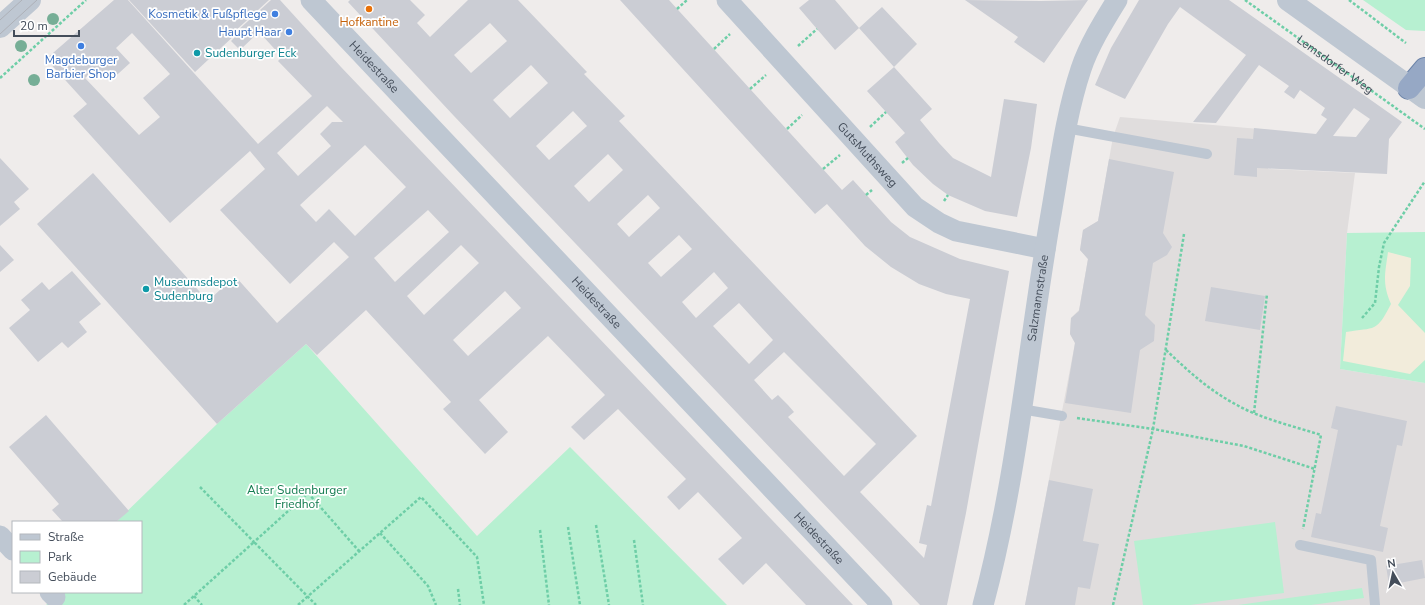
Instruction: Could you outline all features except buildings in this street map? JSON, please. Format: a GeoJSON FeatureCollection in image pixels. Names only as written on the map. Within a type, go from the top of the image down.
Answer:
{"type":"FeatureCollection","features":[{"type":"Feature","properties":{"kind":"highway"},"geometry":{"type":"LineString","coordinates":[[1417,93],[1425,69]]}},
{"type":"Feature","properties":{"kind":"street"},"geometry":{"type":"LineString","coordinates":[[0,27],[30,0]]}},
{"type":"Feature","properties":{"kind":"street","name":"Heidestraße"},"geometry":{"type":"LineString","coordinates":[[311,0],[882,605]]}},
{"type":"Feature","properties":{"kind":"street","name":"GutsMuthsweg"},"geometry":{"type":"LineString","coordinates":[[727,0],[915,207],[939,223],[956,231],[1045,250]]}},
{"type":"Feature","properties":{"kind":"street","name":"Salzmannstraße"},"geometry":{"type":"LineString","coordinates":[[983,605],[995,562],[1066,128],[1085,59],[1117,0]]}},
{"type":"Feature","properties":{"kind":"street"},"geometry":{"type":"LineString","coordinates":[[1288,0],[1417,93]]}},
{"type":"Feature","properties":{"kind":"street"},"geometry":{"type":"LineString","coordinates":[[0,536],[12,549]]}},
{"type":"Feature","properties":{"kind":"lane"},"geometry":{"type":"LineString","coordinates":[[1066,128],[1207,154]]}},
{"type":"Feature","properties":{"kind":"lane"},"geometry":{"type":"LineString","coordinates":[[1021,409],[1062,416]]}},
{"type":"Feature","properties":{"kind":"lane"},"geometry":{"type":"LineString","coordinates":[[1300,545],[1371,560],[1375,605]]}},
{"type":"Feature","properties":{"kind":"path"},"geometry":{"type":"LineString","coordinates":[[0,78],[86,0]]}},
{"type":"Feature","properties":{"kind":"path"},"geometry":{"type":"LineString","coordinates":[[677,9],[687,0]]}},
{"type":"Feature","properties":{"kind":"path","name":"Lemsdorfer Weg"},"geometry":{"type":"LineString","coordinates":[[1246,0],[1425,129]]}},
{"type":"Feature","properties":{"kind":"path"},"geometry":{"type":"LineString","coordinates":[[1349,0],[1406,43]]}},
{"type":"Feature","properties":{"kind":"path"},"geometry":{"type":"LineString","coordinates":[[795,49],[817,29]]}},
{"type":"Feature","properties":{"kind":"path"},"geometry":{"type":"LineString","coordinates":[[714,49],[731,33]]}},
{"type":"Feature","properties":{"kind":"path"},"geometry":{"type":"LineString","coordinates":[[750,90],[770,71]]}},
{"type":"Feature","properties":{"kind":"path"},"geometry":{"type":"LineString","coordinates":[[787,129],[806,111]]}},
{"type":"Feature","properties":{"kind":"path"},"geometry":{"type":"LineString","coordinates":[[867,130],[886,112]]}},
{"type":"Feature","properties":{"kind":"path"},"geometry":{"type":"LineString","coordinates":[[823,169],[841,154]]}},
{"type":"Feature","properties":{"kind":"path"},"geometry":{"type":"LineString","coordinates":[[1362,318],[1375,303],[1379,267],[1384,243],[1425,181]]}},
{"type":"Feature","properties":{"kind":"path"},"geometry":{"type":"LineString","coordinates":[[1113,605],[1153,429],[1184,234]]}},
{"type":"Feature","properties":{"kind":"path"},"geometry":{"type":"LineString","coordinates":[[1254,413],[1267,294]]}},
{"type":"Feature","properties":{"kind":"path"},"geometry":{"type":"LineString","coordinates":[[1166,350],[1206,386],[1237,405],[1254,413],[1321,435],[1300,545]]}},
{"type":"Feature","properties":{"kind":"path"},"geometry":{"type":"LineString","coordinates":[[1062,416],[1153,429],[1244,446],[1314,469]]}},
{"type":"Feature","properties":{"kind":"path"},"geometry":{"type":"LineString","coordinates":[[200,487],[309,595],[316,605]]}},
{"type":"Feature","properties":{"kind":"path"},"geometry":{"type":"LineString","coordinates":[[184,605],[308,492],[359,551]]}},
{"type":"Feature","properties":{"kind":"path"},"geometry":{"type":"LineString","coordinates":[[298,605],[421,497],[477,557],[484,605]]}},
{"type":"Feature","properties":{"kind":"path"},"geometry":{"type":"LineString","coordinates":[[596,525],[609,605]]}},
{"type":"Feature","properties":{"kind":"path"},"geometry":{"type":"LineString","coordinates":[[568,527],[580,605]]}},
{"type":"Feature","properties":{"kind":"path"},"geometry":{"type":"LineString","coordinates":[[540,530],[549,605]]}},
{"type":"Feature","properties":{"kind":"path"},"geometry":{"type":"LineString","coordinates":[[380,533],[428,586],[436,605]]}},
{"type":"Feature","properties":{"kind":"path"},"geometry":{"type":"LineString","coordinates":[[634,540],[643,605]]}},
{"type":"Feature","properties":{"kind":"path"},"geometry":{"type":"LineString","coordinates":[[458,589],[460,605]]}},
{"type":"Feature","properties":{"kind":"path"},"geometry":{"type":"LineString","coordinates":[[194,596],[202,605]]}},
{"type":"Feature","properties":{"kind":"shaded area"},"geometry":{"type":"Polygon","coordinates":[[[1120,117],[1271,130],[1268,169],[1355,173],[1347,233],[1340,369],[1425,383],[1425,605],[1025,605],[1075,343],[1070,334],[1071,318],[1079,310],[1088,259],[1080,250],[1083,230],[1098,221],[1113,137],[1120,117]]]}},
{"type":"Feature","properties":{"kind":"green space"},"geometry":{"type":"Polygon","coordinates":[[[1363,0],[1425,0],[1425,31],[1406,30],[1363,0]]]}},
{"type":"Feature","properties":{"kind":"green space"},"geometry":{"type":"Polygon","coordinates":[[[1425,232],[1425,383],[1340,369],[1347,233],[1425,232]]]}},
{"type":"Feature","properties":{"kind":"green space","name":"Alter Sudenburger Friedhof"},"geometry":{"type":"Polygon","coordinates":[[[306,344],[477,536],[570,447],[727,605],[46,605],[59,593],[142,593],[142,521],[117,521],[217,424],[306,344]]]}},
{"type":"Feature","properties":{"kind":"green space"},"geometry":{"type":"Polygon","coordinates":[[[1275,522],[1284,593],[1190,605],[1143,605],[1134,541],[1275,522]]]}},
{"type":"Feature","properties":{"kind":"green space"},"geometry":{"type":"Polygon","coordinates":[[[1362,588],[1364,598],[1311,605],[1238,605],[1362,588]]]}},
{"type":"Feature","properties":{"kind":"sand"},"geometry":{"type":"Polygon","coordinates":[[[1388,252],[1411,258],[1410,286],[1398,305],[1425,333],[1425,360],[1410,374],[1343,361],[1346,332],[1374,327],[1382,320],[1391,304],[1385,284],[1388,252]]]}},
{"type":"Feature","properties":{"kind":"tram line"},"geometry":{"type":"LineString","coordinates":[[0,20],[22,0]]}},
{"type":"Feature","properties":{"kind":"tram line"},"geometry":{"type":"LineString","coordinates":[[0,34],[37,0]]}},
{"type":"Feature","properties":{"kind":"place","name":"Hofkantine"},"geometry":{"type":"Point","coordinates":[369,9]}},
{"type":"Feature","properties":{"kind":"place","name":"Kosmetik & Fußpflege"},"geometry":{"type":"Point","coordinates":[275,14]}},
{"type":"Feature","properties":{"kind":"place","name":"Haupt Haar"},"geometry":{"type":"Point","coordinates":[289,32]}},
{"type":"Feature","properties":{"kind":"place","name":"Magdeburger Barbier Shop"},"geometry":{"type":"Point","coordinates":[81,46]}},
{"type":"Feature","properties":{"kind":"place","name":"Sudenburger Eck"},"geometry":{"type":"Point","coordinates":[197,53]}},
{"type":"Feature","properties":{"kind":"place","name":"Museumsdepot Sudenburg"},"geometry":{"type":"Point","coordinates":[146,289]}}]}
